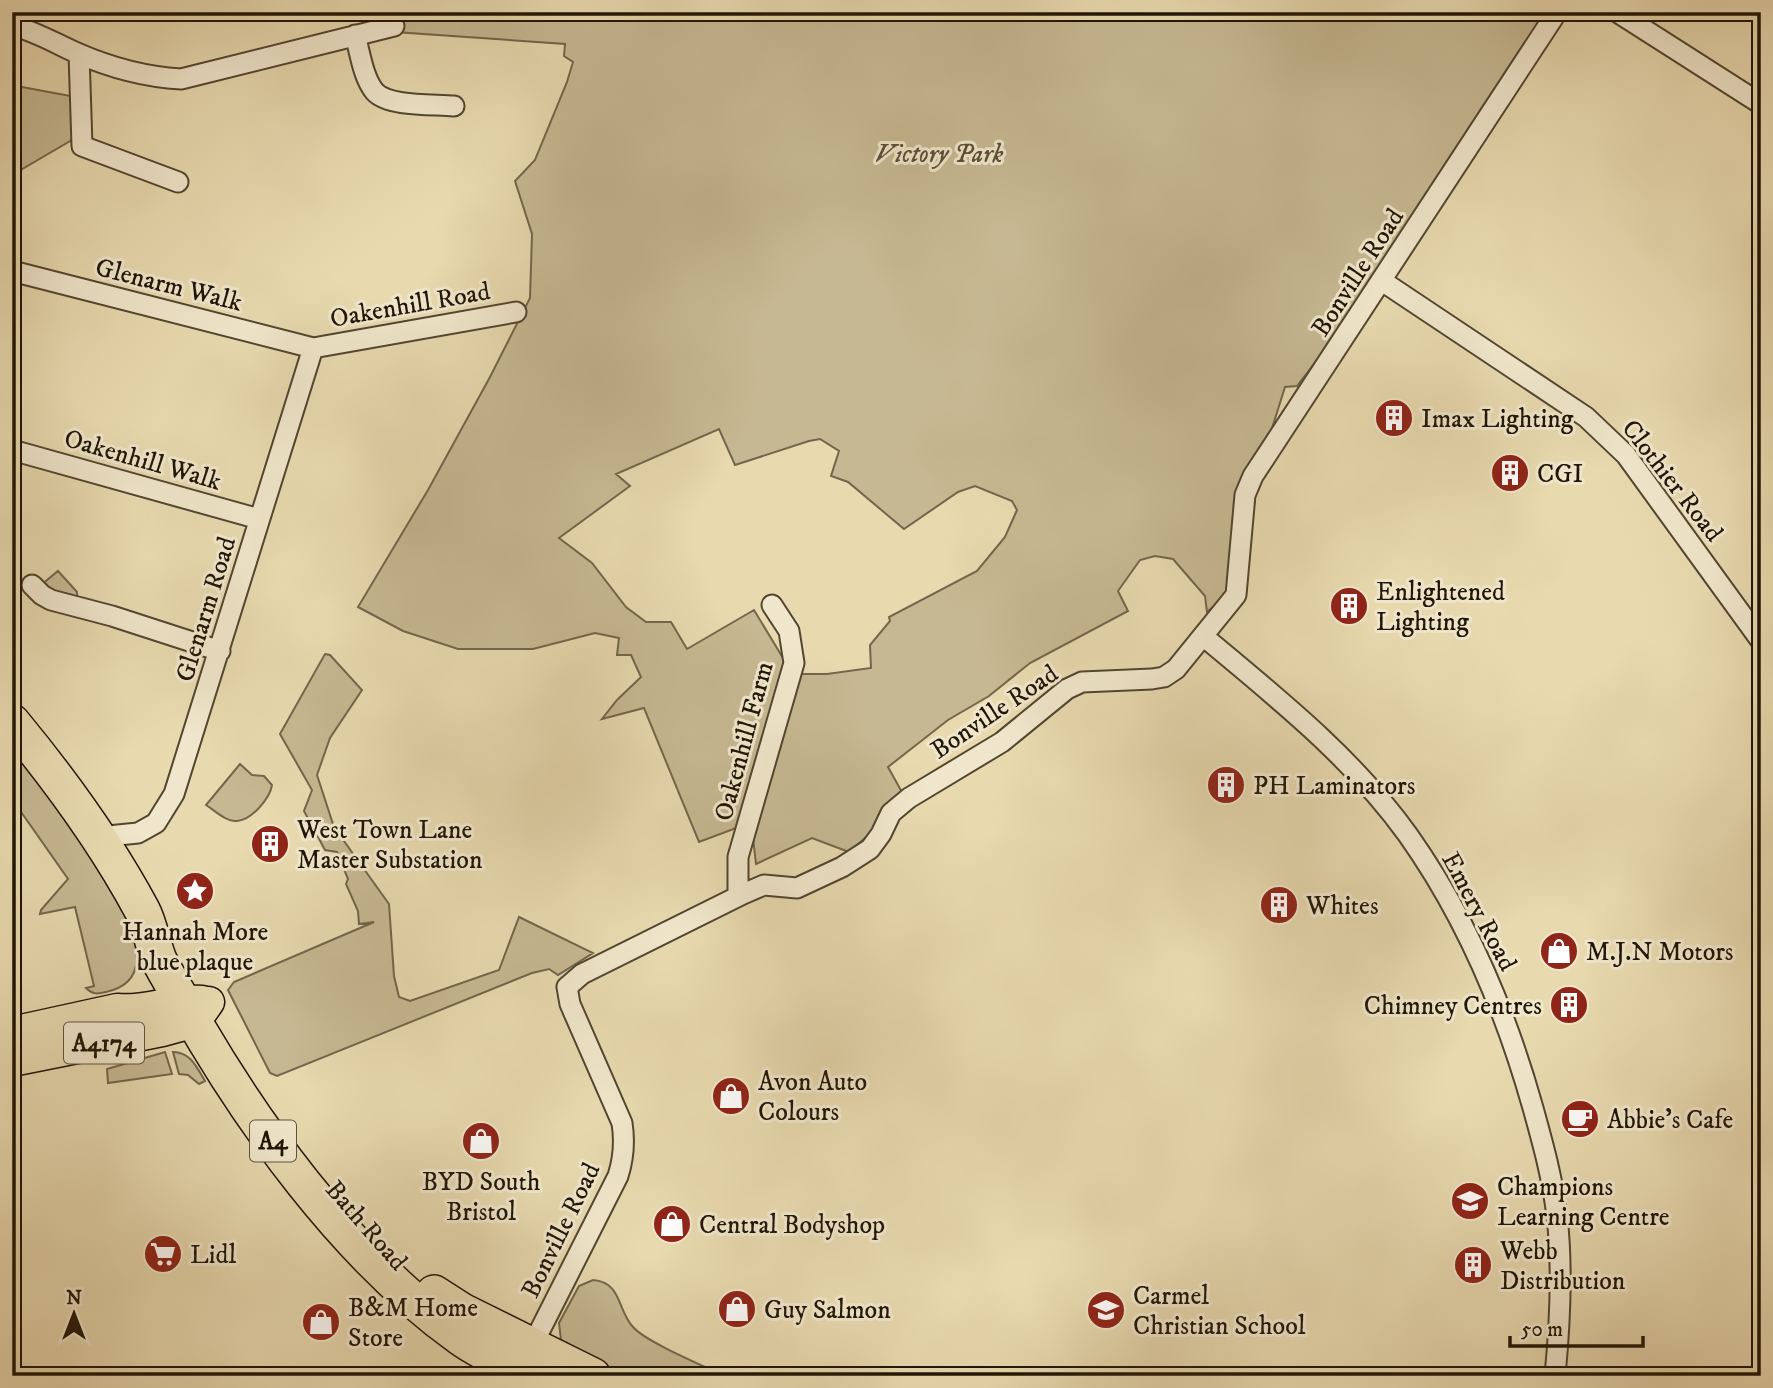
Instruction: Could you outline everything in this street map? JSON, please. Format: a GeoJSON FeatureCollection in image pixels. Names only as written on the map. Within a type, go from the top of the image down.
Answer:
{"type":"FeatureCollection","features":[{"type":"Feature","properties":{"kind":"highway","name":"A4"},"geometry":{"type":"LineString","coordinates":[[12,722],[98,837],[144,914],[159,960],[195,1008]]}},
{"type":"Feature","properties":{"kind":"highway","name":"A4"},"geometry":{"type":"LineString","coordinates":[[144,914],[177,945],[195,1008]]}},
{"type":"Feature","properties":{"kind":"highway","name":"Bath Road"},"geometry":{"type":"LineString","coordinates":[[195,1008],[259,1086],[319,1171],[391,1256],[421,1285],[532,1361],[593,1376]]}},
{"type":"Feature","properties":{"kind":"main road","name":"A4174"},"geometry":{"type":"LineString","coordinates":[[117,1009],[140,992],[159,960]]}},
{"type":"Feature","properties":{"kind":"main road","name":"A4174"},"geometry":{"type":"LineString","coordinates":[[12,1032],[117,1009],[195,1008]]}},
{"type":"Feature","properties":{"kind":"main road","name":"A4174"},"geometry":{"type":"LineString","coordinates":[[12,1061],[162,1031],[195,1008]]}},
{"type":"Feature","properties":{"kind":"street","name":"Bonville Road"},"geometry":{"type":"LineString","coordinates":[[532,1361],[618,1176],[625,1141],[622,1123],[570,1004],[567,987],[582,974],[738,896],[764,885],[797,888],[842,867],[870,849],[891,813],[909,798],[1002,742],[1067,690],[1082,682],[1164,677],[1176,669],[1236,595],[1245,495],[1252,476],[1557,12]]}},
{"type":"Feature","properties":{"kind":"street"},"geometry":{"type":"LineString","coordinates":[[1617,12],[1761,104]]}},
{"type":"Feature","properties":{"kind":"street"},"geometry":{"type":"LineString","coordinates":[[12,25],[37,32],[79,54],[152,78],[181,79],[394,26]]}},
{"type":"Feature","properties":{"kind":"street"},"geometry":{"type":"LineString","coordinates":[[355,36],[369,81],[376,93],[388,101],[454,106]]}},
{"type":"Feature","properties":{"kind":"street"},"geometry":{"type":"LineString","coordinates":[[79,54],[82,146],[178,182]]}},
{"type":"Feature","properties":{"kind":"street","name":"Glenarm Walk"},"geometry":{"type":"LineString","coordinates":[[12,271],[313,348]]}},
{"type":"Feature","properties":{"kind":"street","name":"Clothier Road"},"geometry":{"type":"LineString","coordinates":[[1382,281],[1586,417],[1626,455],[1761,641]]}},
{"type":"Feature","properties":{"kind":"street","name":"Oakenhill Road"},"geometry":{"type":"LineString","coordinates":[[313,348],[516,312]]}},
{"type":"Feature","properties":{"kind":"street","name":"Glenarm Road"},"geometry":{"type":"LineString","coordinates":[[98,837],[138,833],[156,823],[174,794],[313,348]]}},
{"type":"Feature","properties":{"kind":"street","name":"Oakenhill Walk"},"geometry":{"type":"LineString","coordinates":[[12,450],[259,519]]}},
{"type":"Feature","properties":{"kind":"street"},"geometry":{"type":"LineString","coordinates":[[32,585],[51,600],[112,616],[220,651]]}},
{"type":"Feature","properties":{"kind":"street","name":"Oakenhill Farm"},"geometry":{"type":"LineString","coordinates":[[738,896],[738,857],[794,663],[789,631],[772,604]]}},
{"type":"Feature","properties":{"kind":"street","name":"Emery Road"},"geometry":{"type":"LineString","coordinates":[[1203,636],[1315,730],[1346,762],[1407,835],[1457,914],[1503,1016],[1520,1063],[1547,1158],[1557,1216],[1559,1250],[1559,1336],[1555,1376]]}},
{"type":"Feature","properties":{"kind":"green space","name":"Victory Park"},"geometry":{"type":"Polygon","coordinates":[[[392,12],[1546,12],[1330,343],[1297,386],[1285,387],[1268,441],[1237,488],[1227,595],[1207,612],[1205,596],[1173,559],[1155,556],[1140,560],[1118,591],[1128,611],[1030,663],[989,696],[948,720],[888,767],[903,794],[881,824],[849,852],[812,838],[756,864],[752,829],[800,674],[827,674],[871,668],[870,645],[890,621],[889,617],[977,571],[1005,537],[1017,510],[1012,501],[975,486],[958,492],[904,529],[848,482],[831,476],[839,451],[820,439],[735,465],[719,429],[616,474],[630,486],[559,538],[592,563],[626,607],[646,622],[671,622],[687,649],[754,610],[786,663],[739,827],[699,842],[644,708],[602,719],[641,677],[631,655],[617,655],[619,638],[595,633],[533,649],[458,649],[403,631],[358,607],[428,490],[530,298],[532,234],[515,181],[535,160],[573,62],[564,56],[565,44],[395,32],[392,12]]]}},
{"type":"Feature","properties":{"kind":"green space"},"geometry":{"type":"Polygon","coordinates":[[[22,87],[76,97],[77,137],[12,175],[12,88],[22,87]]]}},
{"type":"Feature","properties":{"kind":"green space"},"geometry":{"type":"Polygon","coordinates":[[[58,571],[77,592],[77,598],[44,591],[41,585],[58,571]]]}},
{"type":"Feature","properties":{"kind":"green space"},"geometry":{"type":"Polygon","coordinates":[[[325,654],[330,655],[362,690],[330,738],[317,775],[334,827],[389,904],[394,976],[399,997],[410,1001],[499,970],[519,917],[593,953],[558,975],[549,969],[532,973],[277,1076],[270,1073],[228,990],[234,982],[374,922],[359,924],[358,911],[346,884],[348,879],[337,852],[325,850],[304,811],[312,790],[280,734],[325,654]]]}},
{"type":"Feature","properties":{"kind":"green space"},"geometry":{"type":"Polygon","coordinates":[[[12,736],[126,912],[137,960],[130,980],[120,987],[98,993],[86,988],[94,986],[75,907],[40,914],[68,879],[12,799],[12,736]]]}},
{"type":"Feature","properties":{"kind":"green space"},"geometry":{"type":"Polygon","coordinates":[[[240,764],[252,775],[264,776],[272,785],[264,802],[254,813],[243,820],[233,821],[206,805],[240,764]]]}},
{"type":"Feature","properties":{"kind":"green space"},"geometry":{"type":"Polygon","coordinates":[[[165,1052],[172,1074],[108,1083],[107,1069],[165,1052]]]}},
{"type":"Feature","properties":{"kind":"green space"},"geometry":{"type":"Polygon","coordinates":[[[173,1052],[189,1058],[205,1081],[199,1084],[188,1075],[179,1074],[173,1052]]]}},
{"type":"Feature","properties":{"kind":"green space"},"geometry":{"type":"Polygon","coordinates":[[[593,1280],[602,1282],[614,1291],[628,1320],[640,1333],[725,1376],[624,1376],[568,1347],[561,1340],[559,1323],[579,1286],[593,1280]]]}},
{"type":"Feature","properties":{"kind":"place","name":"Imax Lighting"},"geometry":{"type":"Point","coordinates":[1394,418]}},
{"type":"Feature","properties":{"kind":"place","name":"CGI"},"geometry":{"type":"Point","coordinates":[1510,473]}},
{"type":"Feature","properties":{"kind":"place","name":"Enlightened Lighting"},"geometry":{"type":"Point","coordinates":[1349,606]}},
{"type":"Feature","properties":{"kind":"place","name":"PH Laminators"},"geometry":{"type":"Point","coordinates":[1226,785]}},
{"type":"Feature","properties":{"kind":"place","name":"West Town Lane Master Substation"},"geometry":{"type":"Point","coordinates":[270,844]}},
{"type":"Feature","properties":{"kind":"place","name":"Hannah More blue plaque"},"geometry":{"type":"Point","coordinates":[195,891]}},
{"type":"Feature","properties":{"kind":"place","name":"Whites"},"geometry":{"type":"Point","coordinates":[1279,905]}},
{"type":"Feature","properties":{"kind":"place","name":"M.J.N Motors"},"geometry":{"type":"Point","coordinates":[1559,951]}},
{"type":"Feature","properties":{"kind":"place","name":"Chimney Centres"},"geometry":{"type":"Point","coordinates":[1569,1005]}},
{"type":"Feature","properties":{"kind":"place","name":"Avon Auto Colours"},"geometry":{"type":"Point","coordinates":[731,1096]}},
{"type":"Feature","properties":{"kind":"place","name":"Abbie's Cafe"},"geometry":{"type":"Point","coordinates":[1580,1119]}},
{"type":"Feature","properties":{"kind":"place","name":"BYD South Bristol"},"geometry":{"type":"Point","coordinates":[481,1141]}},
{"type":"Feature","properties":{"kind":"place","name":"Champions Learning Centre"},"geometry":{"type":"Point","coordinates":[1470,1201]}},
{"type":"Feature","properties":{"kind":"place","name":"Central Bodyshop"},"geometry":{"type":"Point","coordinates":[672,1224]}},
{"type":"Feature","properties":{"kind":"place","name":"Lidl"},"geometry":{"type":"Point","coordinates":[163,1254]}},
{"type":"Feature","properties":{"kind":"place","name":"Webb Distribution"},"geometry":{"type":"Point","coordinates":[1473,1265]}},
{"type":"Feature","properties":{"kind":"place","name":"Guy Salmon"},"geometry":{"type":"Point","coordinates":[737,1309]}},
{"type":"Feature","properties":{"kind":"place","name":"Carmel Christian School"},"geometry":{"type":"Point","coordinates":[1106,1310]}},
{"type":"Feature","properties":{"kind":"place","name":"B&M Home Store"},"geometry":{"type":"Point","coordinates":[321,1322]}}]}
